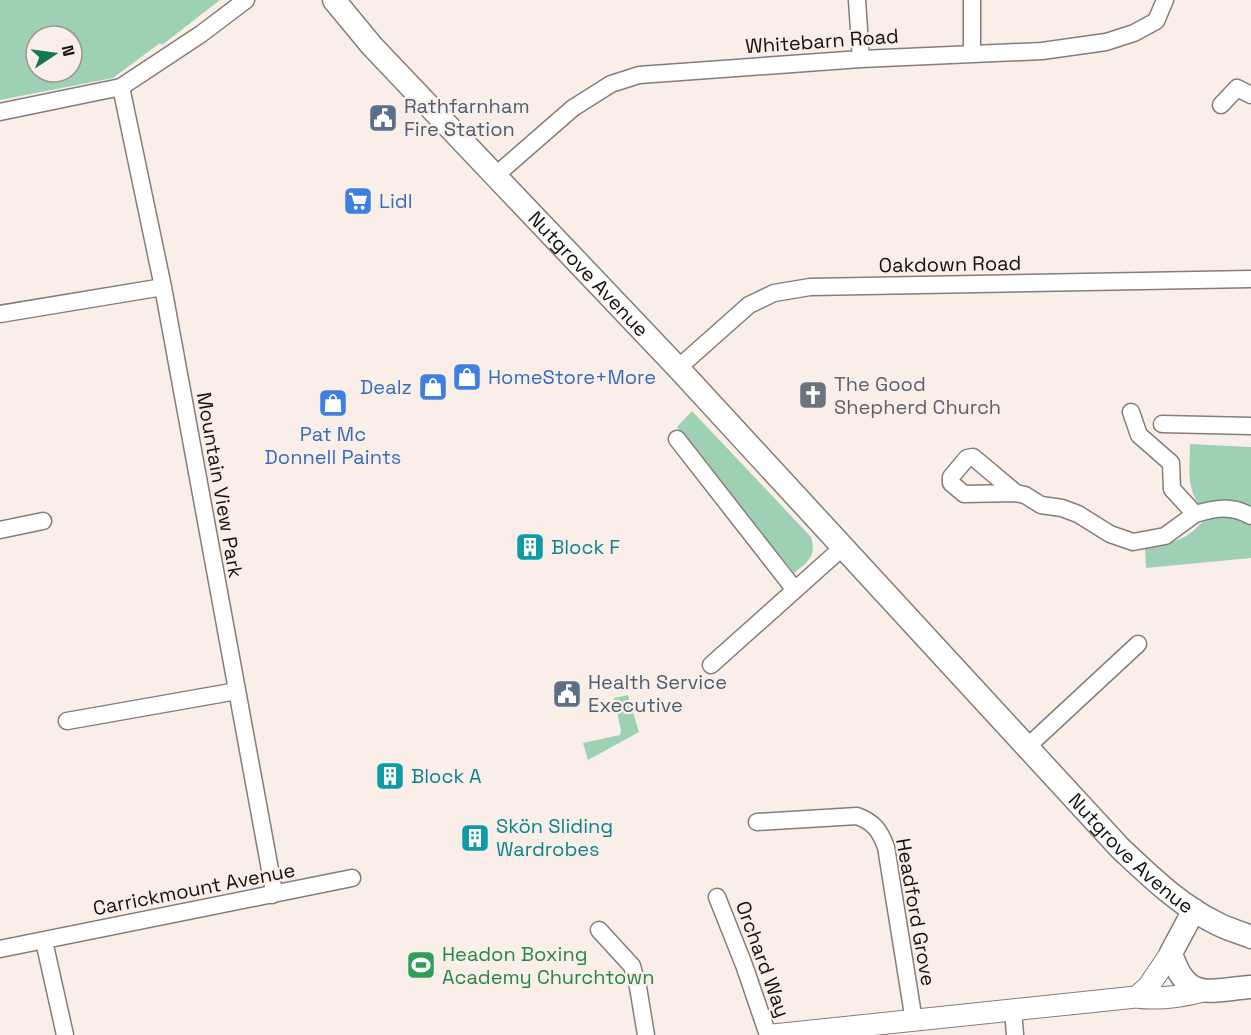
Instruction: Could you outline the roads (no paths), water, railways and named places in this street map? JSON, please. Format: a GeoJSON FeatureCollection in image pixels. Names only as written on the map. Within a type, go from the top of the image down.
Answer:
{"type":"FeatureCollection","features":[{"type":"Feature","properties":{"kind":"main road","name":"Nutgrove Avenue"},"geometry":{"type":"LineString","coordinates":[[334,0],[372,46],[678,368],[1120,848],[1169,892],[1194,910],[1215,923],[1251,937]]}},
{"type":"Feature","properties":{"kind":"main road"},"geometry":{"type":"LineString","coordinates":[[1194,910],[1171,953],[1179,975],[1190,986],[1203,991],[1251,987]]}},
{"type":"Feature","properties":{"kind":"street"},"geometry":{"type":"LineString","coordinates":[[0,112],[121,87],[201,34],[246,0]]}},
{"type":"Feature","properties":{"kind":"street"},"geometry":{"type":"LineString","coordinates":[[857,0],[861,59]]}},
{"type":"Feature","properties":{"kind":"street"},"geometry":{"type":"LineString","coordinates":[[972,0],[972,53]]}},
{"type":"Feature","properties":{"kind":"street","name":"Whitebarn Road"},"geometry":{"type":"LineString","coordinates":[[496,175],[573,108],[612,84],[639,75],[861,59],[1042,51],[1106,42],[1134,33],[1156,21],[1165,0]]}},
{"type":"Feature","properties":{"kind":"street","name":"Mountain View Park"},"geometry":{"type":"LineString","coordinates":[[121,87],[163,287],[273,886],[272,895]]}},
{"type":"Feature","properties":{"kind":"street"},"geometry":{"type":"LineString","coordinates":[[1221,105],[1237,88],[1251,95]]}},
{"type":"Feature","properties":{"kind":"street","name":"Oakdown Road"},"geometry":{"type":"LineString","coordinates":[[678,368],[749,305],[774,293],[810,287],[1251,279]]}},
{"type":"Feature","properties":{"kind":"street"},"geometry":{"type":"LineString","coordinates":[[0,314],[163,287]]}},
{"type":"Feature","properties":{"kind":"street"},"geometry":{"type":"LineString","coordinates":[[1131,412],[1139,435],[1171,463],[1172,489],[1195,514]]}},
{"type":"Feature","properties":{"kind":"street"},"geometry":{"type":"LineString","coordinates":[[1162,424],[1251,426]]}},
{"type":"Feature","properties":{"kind":"street"},"geometry":{"type":"LineString","coordinates":[[677,440],[795,590]]}},
{"type":"Feature","properties":{"kind":"street"},"geometry":{"type":"LineString","coordinates":[[1016,493],[1025,495],[1041,505],[1062,508],[1078,514],[1110,534],[1133,542],[1165,536],[1195,514],[1217,508],[1240,510],[1251,516]]}},
{"type":"Feature","properties":{"kind":"street"},"geometry":{"type":"LineString","coordinates":[[0,530],[43,522]]}},
{"type":"Feature","properties":{"kind":"street"},"geometry":{"type":"LineString","coordinates":[[711,665],[843,547]]}},
{"type":"Feature","properties":{"kind":"street"},"geometry":{"type":"LineString","coordinates":[[1028,747],[1138,644]]}},
{"type":"Feature","properties":{"kind":"street"},"geometry":{"type":"LineString","coordinates":[[67,721],[237,691]]}},
{"type":"Feature","properties":{"kind":"street","name":"Headford Grove"},"geometry":{"type":"LineString","coordinates":[[757,822],[857,816],[869,820],[880,831],[886,847],[914,1020]]}},
{"type":"Feature","properties":{"kind":"street","name":"Carrickmount Avenue"},"geometry":{"type":"LineString","coordinates":[[0,949],[352,878]]}},
{"type":"Feature","properties":{"kind":"street","name":"Orchard Way"},"geometry":{"type":"LineString","coordinates":[[717,897],[768,1035]]}},
{"type":"Feature","properties":{"kind":"street"},"geometry":{"type":"LineString","coordinates":[[598,930],[632,966],[646,1035]]}},
{"type":"Feature","properties":{"kind":"street"},"geometry":{"type":"LineString","coordinates":[[44,941],[65,1035]]}},
{"type":"Feature","properties":{"kind":"street"},"geometry":{"type":"LineString","coordinates":[[1136,997],[1148,987],[1171,953]]}},
{"type":"Feature","properties":{"kind":"street"},"geometry":{"type":"LineString","coordinates":[[773,1035],[1136,997],[1154,999],[1185,996],[1203,991]]}},
{"type":"Feature","properties":{"kind":"street"},"geometry":{"type":"LineString","coordinates":[[1013,1010],[1016,1035]]}},
{"type":"Feature","properties":{"kind":"place","name":"Rathfarnham Fire Station"},"geometry":{"type":"Point","coordinates":[383,118]}},
{"type":"Feature","properties":{"kind":"place","name":"Lidl"},"geometry":{"type":"Point","coordinates":[358,201]}},
{"type":"Feature","properties":{"kind":"place","name":"HomeStore+More"},"geometry":{"type":"Point","coordinates":[467,377]}},
{"type":"Feature","properties":{"kind":"place","name":"Dealz"},"geometry":{"type":"Point","coordinates":[433,387]}},
{"type":"Feature","properties":{"kind":"place","name":"The Good Shepherd Church"},"geometry":{"type":"Point","coordinates":[813,395]}},
{"type":"Feature","properties":{"kind":"place","name":"Pat Mc Donnell Paints"},"geometry":{"type":"Point","coordinates":[333,403]}},
{"type":"Feature","properties":{"kind":"place","name":"Block F"},"geometry":{"type":"Point","coordinates":[530,547]}},
{"type":"Feature","properties":{"kind":"place","name":"Health Service Executive"},"geometry":{"type":"Point","coordinates":[567,694]}},
{"type":"Feature","properties":{"kind":"place","name":"Block A"},"geometry":{"type":"Point","coordinates":[390,776]}},
{"type":"Feature","properties":{"kind":"place","name":"Skön Sliding Wardrobes"},"geometry":{"type":"Point","coordinates":[475,838]}},
{"type":"Feature","properties":{"kind":"place","name":"Headon Boxing Academy Churchtown"},"geometry":{"type":"Point","coordinates":[421,965]}}]}
